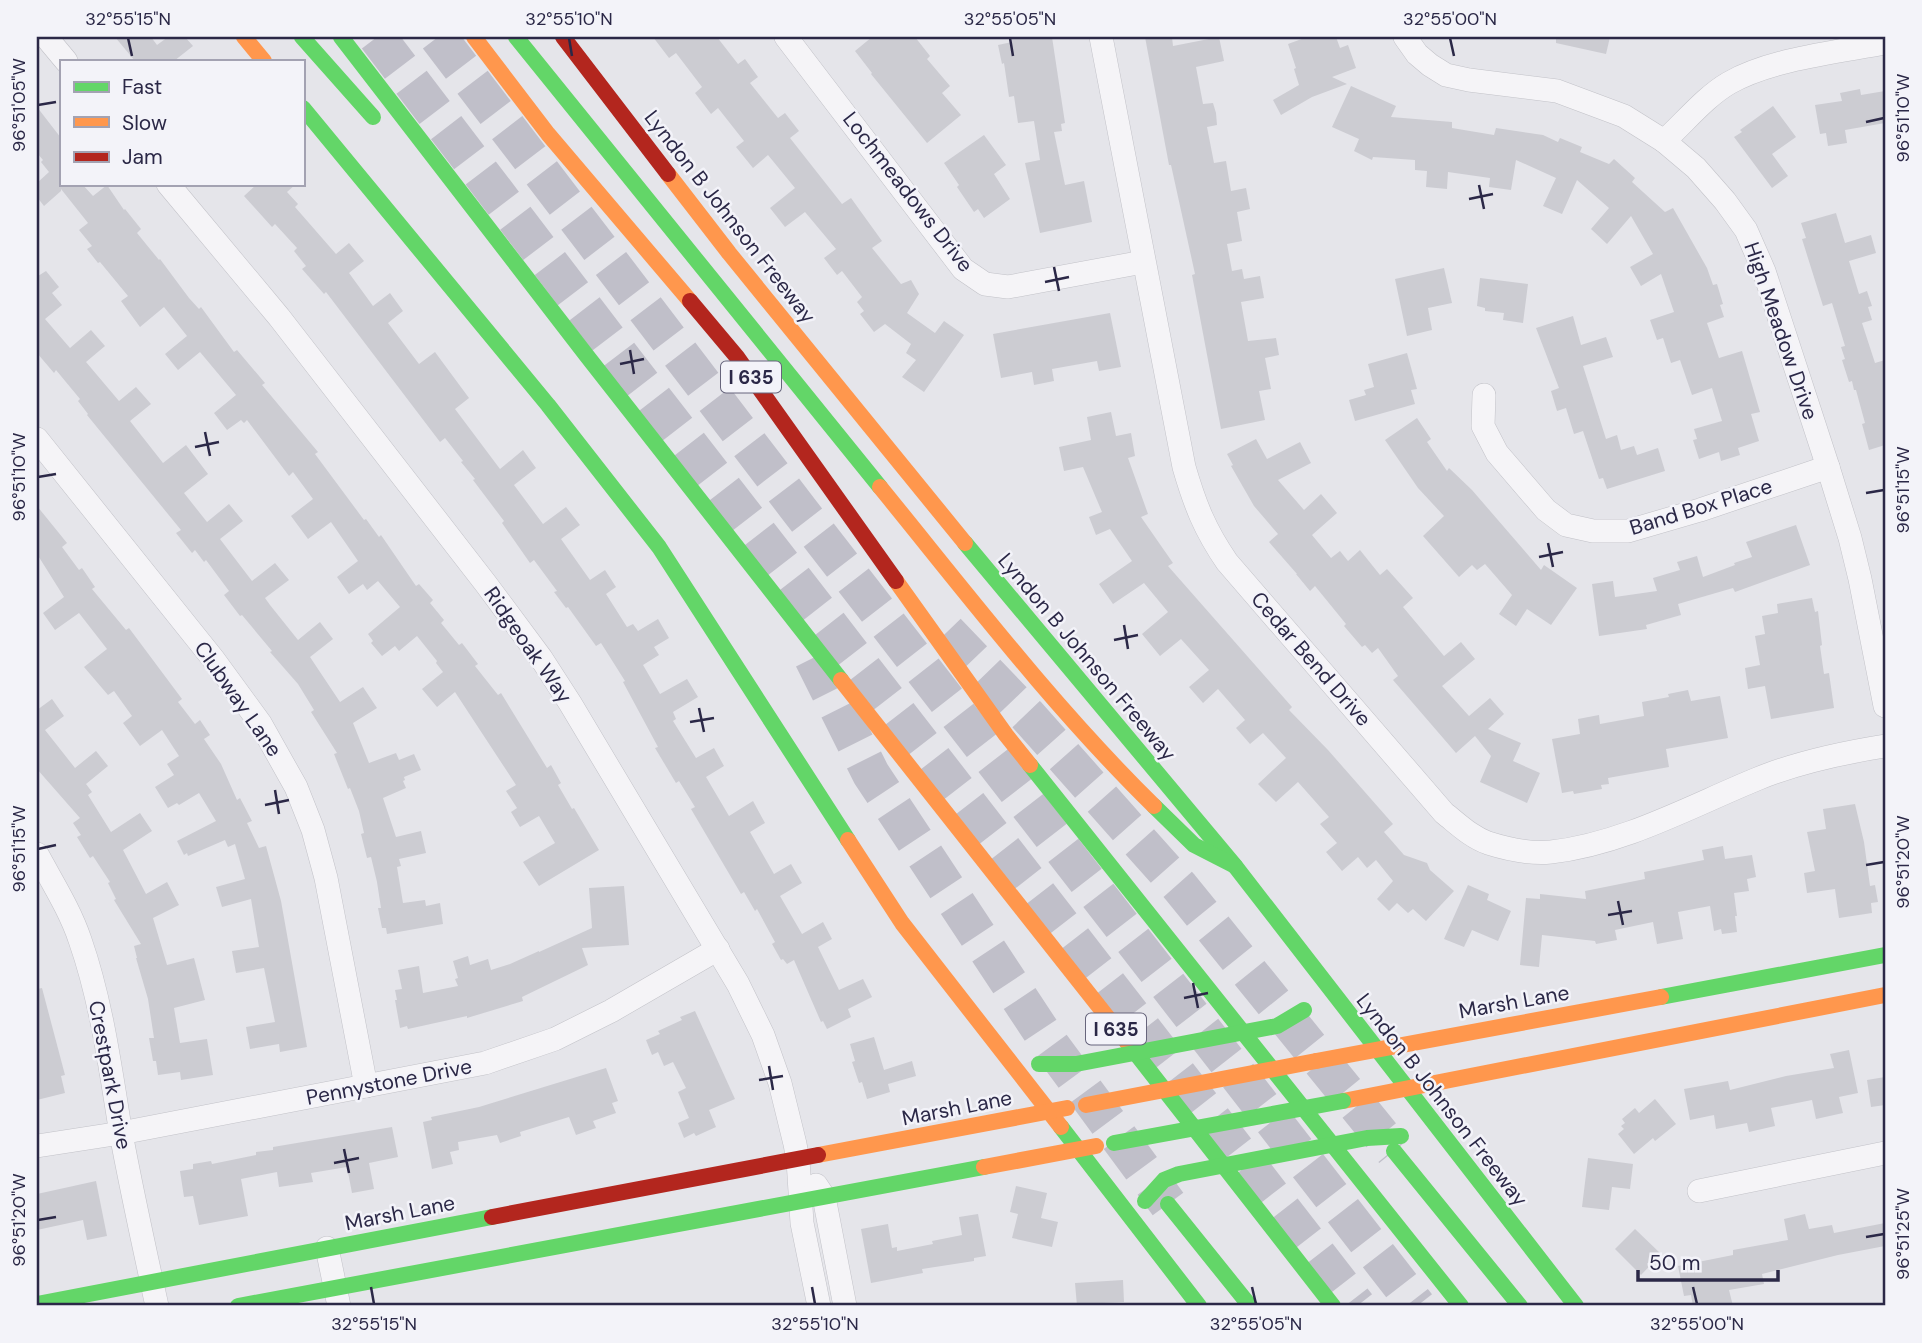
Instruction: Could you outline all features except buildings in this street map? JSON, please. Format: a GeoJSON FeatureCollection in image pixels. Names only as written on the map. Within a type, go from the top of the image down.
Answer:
{"type":"FeatureCollection","features":[{"type":"Feature","properties":{"kind":"main road"},"geometry":{"type":"LineString","coordinates":[[244,37],[263,60]]}},
{"type":"Feature","properties":{"kind":"main road"},"geometry":{"type":"LineString","coordinates":[[302,37],[386,131]]}},
{"type":"Feature","properties":{"kind":"main road","name":"I 635"},"geometry":{"type":"LineString","coordinates":[[341,37],[1333,1306]]}},
{"type":"Feature","properties":{"kind":"main road","name":"I 635"},"geometry":{"type":"LineString","coordinates":[[474,37],[548,134],[737,357],[1006,735],[1461,1306]]}},
{"type":"Feature","properties":{"kind":"main road"},"geometry":{"type":"LineString","coordinates":[[516,37],[989,621],[1077,724],[1194,845],[1235,866]]}},
{"type":"Feature","properties":{"kind":"main road","name":"Lyndon B Johnson Freeway"},"geometry":{"type":"LineString","coordinates":[[563,37],[729,253],[896,460],[1235,866],[1576,1306]]}},
{"type":"Feature","properties":{"kind":"main road"},"geometry":{"type":"LineString","coordinates":[[304,109],[548,405],[659,547],[902,923],[1199,1306]]}},
{"type":"Feature","properties":{"kind":"main road"},"geometry":{"type":"LineString","coordinates":[[404,147],[445,173]]}},
{"type":"Feature","properties":{"kind":"main road","name":"Marsh Lane"},"geometry":{"type":"LineString","coordinates":[[238,1306],[338,1297],[472,1242],[798,1160],[1376,1048],[1885,954]]}},
{"type":"Feature","properties":{"kind":"main road"},"geometry":{"type":"LineString","coordinates":[[1003,1052],[1039,1064],[1076,1064],[1277,1026],[1304,1010],[1315,994],[1312,965]]}},
{"type":"Feature","properties":{"kind":"main road","name":"Marsh Lane"},"geometry":{"type":"LineString","coordinates":[[49,1303],[327,1248],[472,1242],[801,1201],[1343,1101],[1885,995]]}},
{"type":"Feature","properties":{"kind":"main road"},"geometry":{"type":"LineString","coordinates":[[1143,1232],[1145,1202],[1164,1180],[1179,1174],[1367,1138],[1403,1142],[1520,1306]]}},
{"type":"Feature","properties":{"kind":"main road"},"geometry":{"type":"LineString","coordinates":[[1436,1146],[1458,1154]]}},
{"type":"Feature","properties":{"kind":"main road"},"geometry":{"type":"LineString","coordinates":[[1168,1204],[1250,1306]]}},
{"type":"Feature","properties":{"kind":"street"},"geometry":{"type":"LineString","coordinates":[[46,37],[65,60]]}},
{"type":"Feature","properties":{"kind":"street","name":"Lochmeadows Drive"},"geometry":{"type":"LineString","coordinates":[[786,37],[963,269],[985,284],[1008,287],[1143,262]]}},
{"type":"Feature","properties":{"kind":"street","name":"Cedar Bend Drive"},"geometry":{"type":"LineString","coordinates":[[1101,37],[1143,262],[1192,498],[1209,535],[1227,562],[1444,813],[1486,842],[1513,849],[1549,852],[1581,846],[1654,824],[1793,765],[1885,746]]}},
{"type":"Feature","properties":{"kind":"street","name":"High Meadow Drive"},"geometry":{"type":"LineString","coordinates":[[1405,37],[1417,54],[1446,75],[1557,91],[1624,116],[1664,141],[1696,168],[1746,230],[1764,271],[1850,538],[1885,706]]}},
{"type":"Feature","properties":{"kind":"street"},"geometry":{"type":"LineString","coordinates":[[1664,141],[1727,84],[1753,71],[1885,43]]}},
{"type":"Feature","properties":{"kind":"street","name":"Ridgeoak Way"},"geometry":{"type":"LineString","coordinates":[[170,186],[279,317],[541,658],[718,949],[763,1035],[780,1083],[798,1160],[802,1223],[819,1306]]}},
{"type":"Feature","properties":{"kind":"street","name":"Band Box Place"},"geometry":{"type":"LineString","coordinates":[[1483,395],[1483,426],[1497,453],[1546,510],[1566,525],[1593,531],[1628,531],[1828,467]]}},
{"type":"Feature","properties":{"kind":"street","name":"Clubway Lane"},"geometry":{"type":"LineString","coordinates":[[37,439],[214,660],[260,723],[296,787],[313,830],[326,878],[366,1086]]}},
{"type":"Feature","properties":{"kind":"street","name":"Crestpark Drive"},"geometry":{"type":"LineString","coordinates":[[37,854],[65,906],[83,948],[103,1030],[157,1306]]}},
{"type":"Feature","properties":{"kind":"street","name":"Pennystone Drive"},"geometry":{"type":"LineString","coordinates":[[37,1146],[485,1063],[555,1039],[611,1011],[718,949]]}},
{"type":"Feature","properties":{"kind":"street"},"geometry":{"type":"LineString","coordinates":[[1699,1191],[1885,1153]]}},
{"type":"Feature","properties":{"kind":"street","name":"Ridgeoak Way"},"geometry":{"type":"LineString","coordinates":[[798,1160],[824,1197],[845,1306]]}},
{"type":"Feature","properties":{"kind":"street"},"geometry":{"type":"LineString","coordinates":[[327,1248],[338,1297]]}},
{"type":"Feature","properties":{"kind":"tunnel"},"geometry":{"type":"LineString","coordinates":[[377,37],[625,362],[1357,1306]]}},
{"type":"Feature","properties":{"kind":"tunnel"},"geometry":{"type":"LineString","coordinates":[[438,37],[800,511],[1417,1306]]}},
{"type":"Feature","properties":{"kind":"tunnel"},"geometry":{"type":"LineString","coordinates":[[947,632],[1027,715],[1180,887],[1394,1151]]}},
{"type":"Feature","properties":{"kind":"tunnel"},"geometry":{"type":"LineString","coordinates":[[813,658],[871,774],[1047,1040],[1168,1204]]}},
{"type":"Feature","properties":{"kind":"traffic: fast"},"geometry":{"type":"LineString","coordinates":[[302,37],[373,117]]}},
{"type":"Feature","properties":{"kind":"traffic: fast"},"geometry":{"type":"LineString","coordinates":[[341,37],[841,680]]}},
{"type":"Feature","properties":{"kind":"traffic: fast"},"geometry":{"type":"LineString","coordinates":[[516,37],[880,487]]}},
{"type":"Feature","properties":{"kind":"traffic: fast"},"geometry":{"type":"LineString","coordinates":[[304,109],[548,405],[659,547],[848,840]]}},
{"type":"Feature","properties":{"kind":"traffic: fast"},"geometry":{"type":"LineString","coordinates":[[965,543],[1235,866],[1576,1306]]}},
{"type":"Feature","properties":{"kind":"traffic: fast"},"geometry":{"type":"LineString","coordinates":[[1030,765],[1461,1306]]}},
{"type":"Feature","properties":{"kind":"traffic: fast"},"geometry":{"type":"LineString","coordinates":[[1154,806],[1194,845],[1235,866]]}},
{"type":"Feature","properties":{"kind":"traffic: fast"},"geometry":{"type":"LineString","coordinates":[[1661,997],[1885,955]]}},
{"type":"Feature","properties":{"kind":"traffic: fast"},"geometry":{"type":"LineString","coordinates":[[1039,1064],[1076,1064],[1277,1026],[1304,1010]]}},
{"type":"Feature","properties":{"kind":"traffic: fast"},"geometry":{"type":"LineString","coordinates":[[1127,1042],[1333,1306]]}},
{"type":"Feature","properties":{"kind":"traffic: fast"},"geometry":{"type":"LineString","coordinates":[[1114,1143],[1343,1101]]}},
{"type":"Feature","properties":{"kind":"traffic: fast"},"geometry":{"type":"LineString","coordinates":[[1061,1127],[1199,1306]]}},
{"type":"Feature","properties":{"kind":"traffic: fast"},"geometry":{"type":"LineString","coordinates":[[1145,1201],[1164,1180],[1179,1174],[1367,1138],[1401,1136]]}},
{"type":"Feature","properties":{"kind":"traffic: fast"},"geometry":{"type":"LineString","coordinates":[[1394,1151],[1520,1306]]}},
{"type":"Feature","properties":{"kind":"traffic: fast"},"geometry":{"type":"LineString","coordinates":[[238,1306],[984,1167]]}},
{"type":"Feature","properties":{"kind":"traffic: fast"},"geometry":{"type":"LineString","coordinates":[[1168,1204],[1250,1306]]}},
{"type":"Feature","properties":{"kind":"traffic: fast"},"geometry":{"type":"LineString","coordinates":[[37,1304],[492,1217]]}},
{"type":"Feature","properties":{"kind":"traffic: slow"},"geometry":{"type":"LineString","coordinates":[[244,37],[263,60]]}},
{"type":"Feature","properties":{"kind":"traffic: slow"},"geometry":{"type":"LineString","coordinates":[[474,37],[548,134],[690,301]]}},
{"type":"Feature","properties":{"kind":"traffic: slow"},"geometry":{"type":"LineString","coordinates":[[668,174],[965,543]]}},
{"type":"Feature","properties":{"kind":"traffic: slow"},"geometry":{"type":"LineString","coordinates":[[880,487],[979,610],[1081,730],[1154,806]]}},
{"type":"Feature","properties":{"kind":"traffic: slow"},"geometry":{"type":"LineString","coordinates":[[896,581],[1030,765]]}},
{"type":"Feature","properties":{"kind":"traffic: slow"},"geometry":{"type":"LineString","coordinates":[[841,680],[1127,1042]]}},
{"type":"Feature","properties":{"kind":"traffic: slow"},"geometry":{"type":"LineString","coordinates":[[848,840],[902,923],[1061,1127]]}},
{"type":"Feature","properties":{"kind":"traffic: slow"},"geometry":{"type":"LineString","coordinates":[[1343,1101],[1885,995]]}},
{"type":"Feature","properties":{"kind":"traffic: slow"},"geometry":{"type":"LineString","coordinates":[[1316,1061],[1661,997]]}},
{"type":"Feature","properties":{"kind":"traffic: slow"},"geometry":{"type":"LineString","coordinates":[[1086,1105],[1316,1061]]}},
{"type":"Feature","properties":{"kind":"traffic: slow"},"geometry":{"type":"LineString","coordinates":[[818,1155],[1067,1108]]}},
{"type":"Feature","properties":{"kind":"traffic: slow"},"geometry":{"type":"LineString","coordinates":[[984,1167],[1096,1146]]}},
{"type":"Feature","properties":{"kind":"traffic: jam"},"geometry":{"type":"LineString","coordinates":[[563,37],[668,174]]}},
{"type":"Feature","properties":{"kind":"traffic: jam"},"geometry":{"type":"LineString","coordinates":[[690,301],[737,357],[896,581]]}},
{"type":"Feature","properties":{"kind":"traffic: jam"},"geometry":{"type":"LineString","coordinates":[[492,1217],[818,1155]]}}]}
